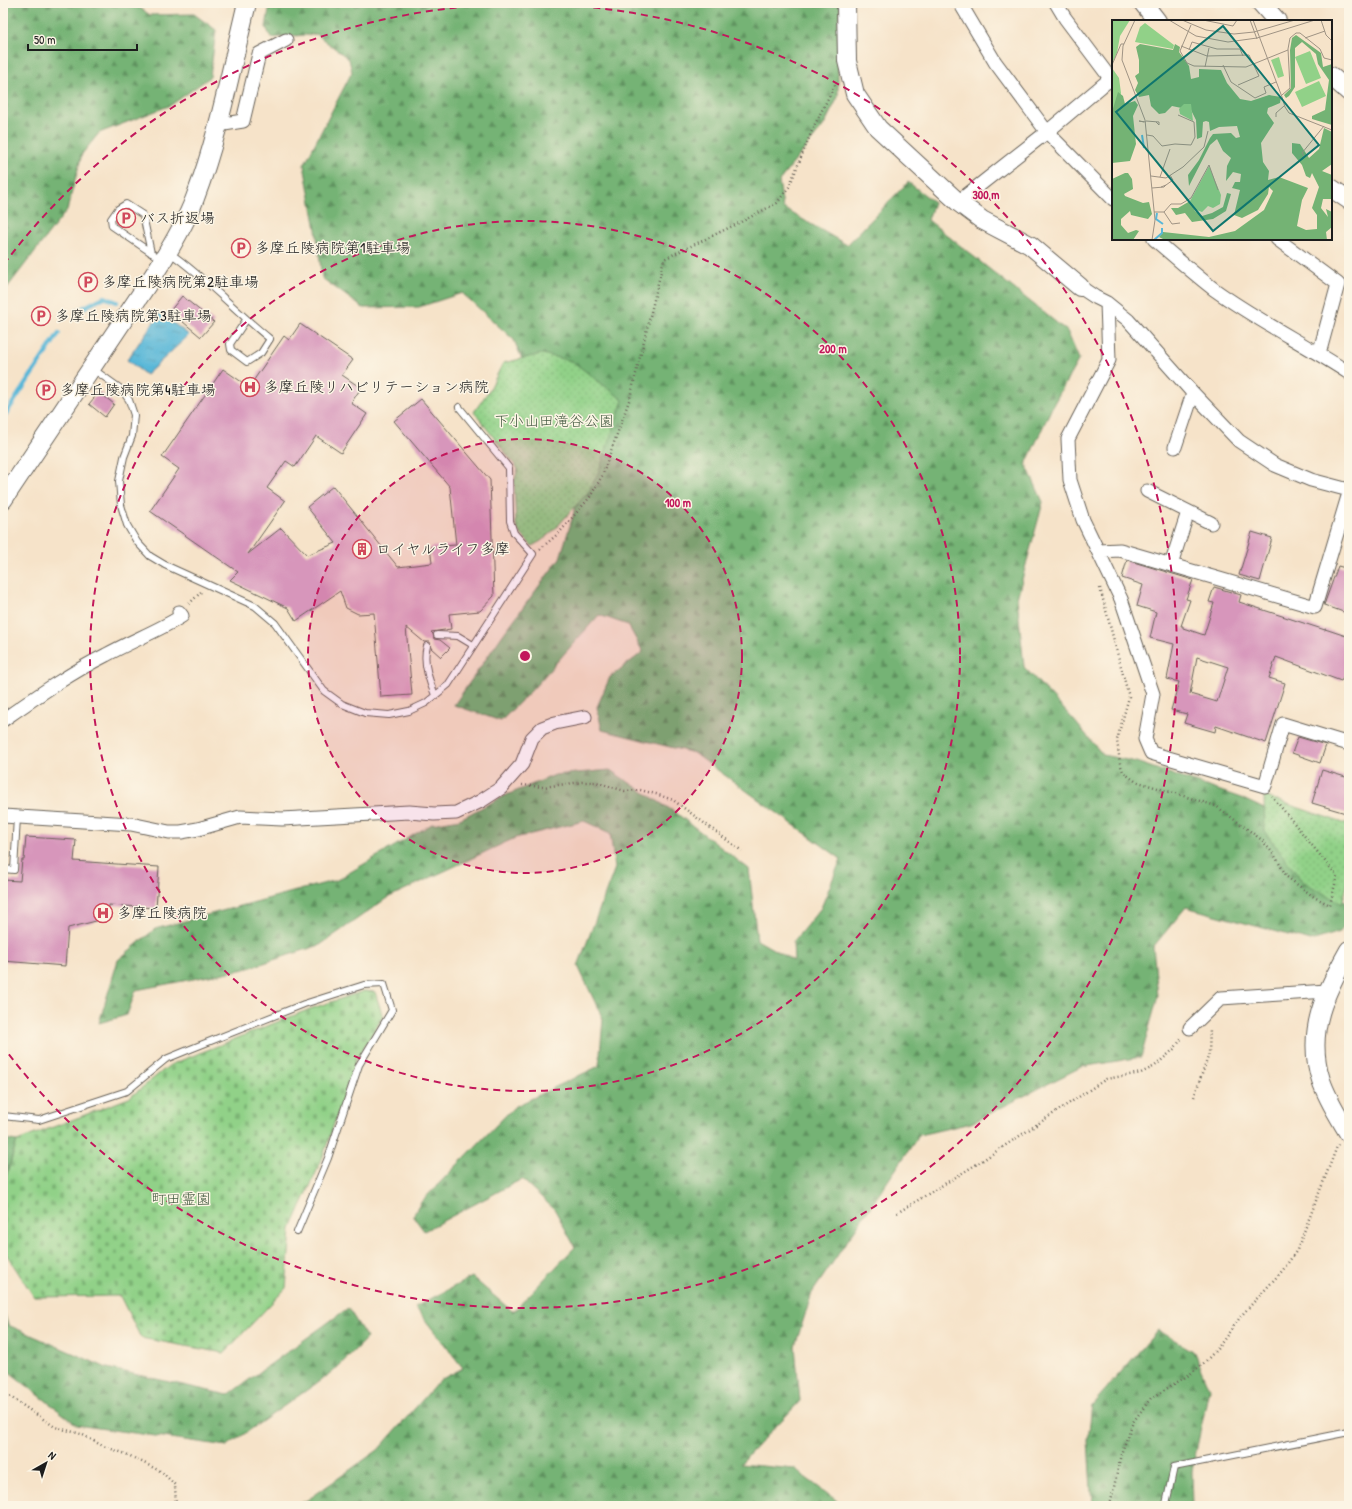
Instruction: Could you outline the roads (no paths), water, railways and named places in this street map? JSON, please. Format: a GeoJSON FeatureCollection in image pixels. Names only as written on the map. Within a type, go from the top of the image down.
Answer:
{"type":"FeatureCollection","features":[{"type":"Feature","properties":{"kind":"street"},"geometry":{"type":"LineString","coordinates":[[3,500],[92,368],[195,199],[218,125],[247,3]]}},
{"type":"Feature","properties":{"kind":"street"},"geometry":{"type":"LineString","coordinates":[[846,3],[847,60],[856,94],[878,128],[958,202],[982,220],[1030,245],[1080,287],[1094,297],[1107,303],[1128,320],[1239,441],[1275,465],[1311,480],[1349,490]]}},
{"type":"Feature","properties":{"kind":"street"},"geometry":{"type":"LineString","coordinates":[[960,3],[995,62],[1047,132],[1112,198]]}},
{"type":"Feature","properties":{"kind":"street"},"geometry":{"type":"LineString","coordinates":[[958,202],[1112,80],[1065,18],[1056,3]]}},
{"type":"Feature","properties":{"kind":"street"},"geometry":{"type":"LineString","coordinates":[[1143,3],[1156,20]]}},
{"type":"Feature","properties":{"kind":"street"},"geometry":{"type":"LineString","coordinates":[[1261,3],[1276,20]]}},
{"type":"Feature","properties":{"kind":"street"},"geometry":{"type":"LineString","coordinates":[[218,125],[243,121],[259,54],[286,40]]}},
{"type":"Feature","properties":{"kind":"street"},"geometry":{"type":"LineString","coordinates":[[1332,77],[1349,92]]}},
{"type":"Feature","properties":{"kind":"street"},"geometry":{"type":"LineString","coordinates":[[1332,189],[1349,200]]}},
{"type":"Feature","properties":{"kind":"street"},"geometry":{"type":"LineString","coordinates":[[1155,240],[1214,289],[1275,330],[1319,354],[1349,373]]}},
{"type":"Feature","properties":{"kind":"street"},"geometry":{"type":"LineString","coordinates":[[1278,240],[1338,284],[1319,354]]}},
{"type":"Feature","properties":{"kind":"street"},"geometry":{"type":"LineString","coordinates":[[1107,303],[1109,360],[1068,439],[1070,480],[1083,520],[1121,599],[1153,694],[1145,739],[1151,753],[1265,786],[1283,724],[1349,744]]}},
{"type":"Feature","properties":{"kind":"street"},"geometry":{"type":"LineString","coordinates":[[1175,447],[1194,393]]}},
{"type":"Feature","properties":{"kind":"street"},"geometry":{"type":"LineString","coordinates":[[1147,491],[1211,523]]}},
{"type":"Feature","properties":{"kind":"street"},"geometry":{"type":"LineString","coordinates":[[1099,551],[1120,550],[1315,607],[1349,494]]}},
{"type":"Feature","properties":{"kind":"street"},"geometry":{"type":"LineString","coordinates":[[1170,565],[1188,512]]}},
{"type":"Feature","properties":{"kind":"street"},"geometry":{"type":"LineString","coordinates":[[3,720],[36,697],[105,655],[164,627],[182,616],[179,612]]}},
{"type":"Feature","properties":{"kind":"street"},"geometry":{"type":"LineString","coordinates":[[3,816],[131,824],[169,832],[181,832],[198,829],[240,817],[282,819],[409,812],[434,814],[456,813],[481,801],[502,788],[522,764],[532,738],[542,728],[555,723],[585,717]]}},
{"type":"Feature","properties":{"kind":"street"},"geometry":{"type":"LineString","coordinates":[[1348,1132],[1332,1104],[1321,1080],[1315,1045],[1320,1009],[1327,991],[1349,950]]}},
{"type":"Feature","properties":{"kind":"street"},"geometry":{"type":"LineString","coordinates":[[1190,1028],[1220,998],[1327,991]]}},
{"type":"Feature","properties":{"kind":"lane"},"geometry":{"type":"LineString","coordinates":[[161,255],[143,215],[126,204],[118,209],[111,219],[112,226],[161,255],[186,264],[246,320],[270,339],[261,353],[247,362],[231,350],[230,344],[246,320]]}},
{"type":"Feature","properties":{"kind":"lane"},"geometry":{"type":"LineString","coordinates":[[92,368],[121,389],[129,400],[134,415],[132,436],[124,457],[119,481],[121,505],[127,525],[137,542],[150,556],[165,565],[255,606],[275,623],[324,691],[342,704],[365,713],[389,715],[409,711],[426,703],[448,685],[534,554],[514,533],[510,521],[509,468],[459,407]]}},
{"type":"Feature","properties":{"kind":"lane"},"geometry":{"type":"LineString","coordinates":[[437,635],[458,636],[474,646]]}},
{"type":"Feature","properties":{"kind":"lane"},"geometry":{"type":"LineString","coordinates":[[427,646],[428,678],[435,695]]}},
{"type":"Feature","properties":{"kind":"lane"},"geometry":{"type":"LineString","coordinates":[[3,869],[14,870],[17,817]]}},
{"type":"Feature","properties":{"kind":"lane"},"geometry":{"type":"LineString","coordinates":[[3,1116],[39,1120],[126,1091],[166,1060],[181,1053],[304,1004],[364,985],[384,984],[392,1010],[359,1064],[328,1158],[297,1232]]}},
{"type":"Feature","properties":{"kind":"lane"},"geometry":{"type":"LineString","coordinates":[[1166,1504],[1174,1467],[1349,1432]]}},
{"type":"Feature","properties":{"kind":"water"},"geometry":{"type":"Polygon","coordinates":[[[160,313],[189,335],[146,375],[127,360],[160,313]]]}},
{"type":"Feature","properties":{"kind":"waterway"},"geometry":{"type":"LineString","coordinates":[[77,311],[104,297],[117,302]]}},
{"type":"Feature","properties":{"kind":"waterway"},"geometry":{"type":"LineString","coordinates":[[3,418],[59,333]]}},
{"type":"Feature","properties":{"kind":"place","name":"バス折返場"},"geometry":{"type":"Point","coordinates":[126,218]}},
{"type":"Feature","properties":{"kind":"place","name":"多摩丘陵病院第1駐車場"},"geometry":{"type":"Point","coordinates":[241,248]}},
{"type":"Feature","properties":{"kind":"place","name":"多摩丘陵病院第2駐車場"},"geometry":{"type":"Point","coordinates":[88,282]}},
{"type":"Feature","properties":{"kind":"place","name":"多摩丘陵病院第3駐車場"},"geometry":{"type":"Point","coordinates":[41,316]}},
{"type":"Feature","properties":{"kind":"place","name":"多摩丘陵リハビリテーション病院"},"geometry":{"type":"Point","coordinates":[250,387]}},
{"type":"Feature","properties":{"kind":"place","name":"多摩丘陵病院第4駐車場"},"geometry":{"type":"Point","coordinates":[46,390]}},
{"type":"Feature","properties":{"kind":"place","name":"ロイヤルライフ多摩"},"geometry":{"type":"Point","coordinates":[362,549]}},
{"type":"Feature","properties":{"kind":"place","name":"多摩丘陵病院"},"geometry":{"type":"Point","coordinates":[103,913]}},
{"type":"Feature","properties":{"kind":"park label","name":"下小山田滝谷公園"},"geometry":{"type":"Point","coordinates":[554,421]}},
{"type":"Feature","properties":{"kind":"park label","name":"町田霊園"},"geometry":{"type":"Point","coordinates":[181,1199]}}]}
